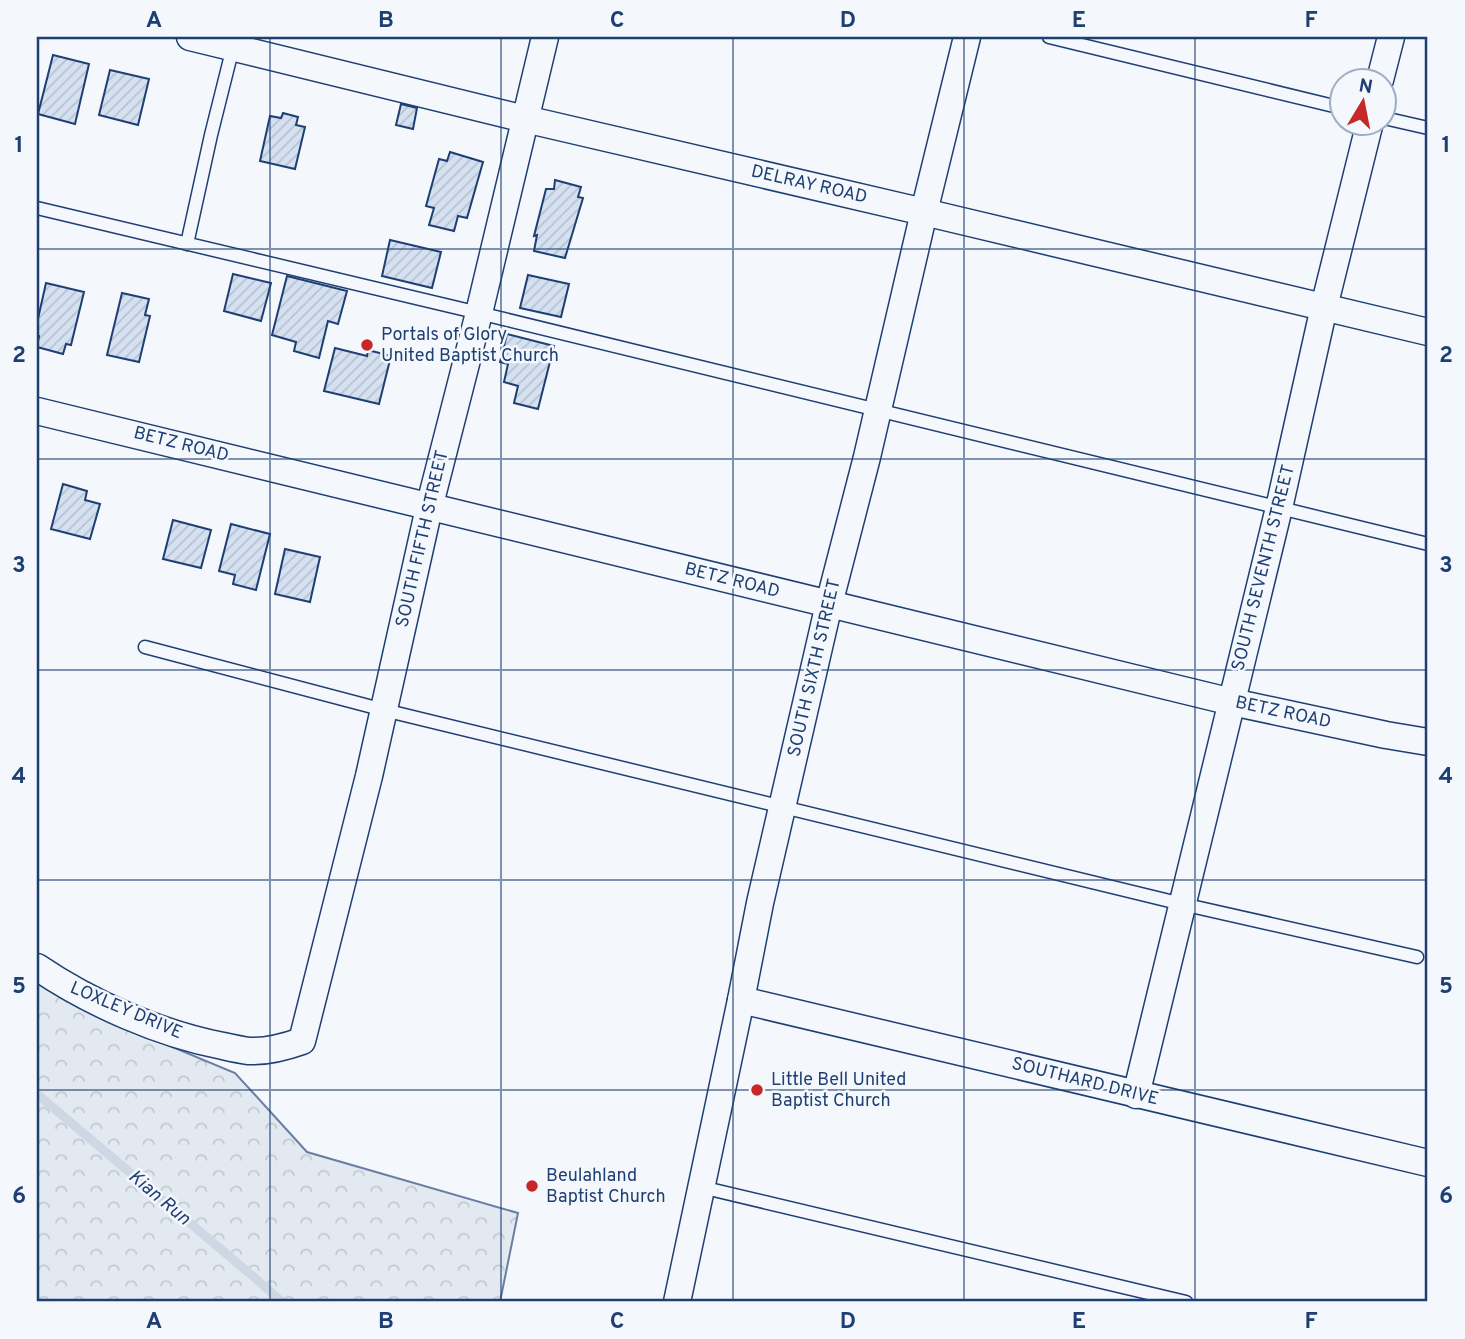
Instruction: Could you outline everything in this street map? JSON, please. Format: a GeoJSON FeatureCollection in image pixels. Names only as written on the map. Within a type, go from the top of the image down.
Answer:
{"type":"FeatureCollection","features":[{"type":"Feature","properties":{"kind":"street","name":"DELRAY ROAD"},"geometry":{"type":"LineString","coordinates":[[190,37],[525,119],[1428,332]]}},
{"type":"Feature","properties":{"kind":"street","name":"SOUTH FIFTH STREET"},"geometry":{"type":"LineString","coordinates":[[302,1041],[369,776],[429,508],[545,37]]}},
{"type":"Feature","properties":{"kind":"street","name":"SOUTH SIXTH STREET"},"geometry":{"type":"LineString","coordinates":[[677,1302],[782,807],[967,37]]}},
{"type":"Feature","properties":{"kind":"street"},"geometry":{"type":"LineString","coordinates":[[1384,66],[1391,37]]}},
{"type":"Feature","properties":{"kind":"street","name":"SOUTH SEVENTH STREET"},"geometry":{"type":"LineString","coordinates":[[1136,1095],[1367,136]]}},
{"type":"Feature","properties":{"kind":"street","name":"BETZ ROAD"},"geometry":{"type":"LineString","coordinates":[[37,411],[1231,702],[1428,742]]}},
{"type":"Feature","properties":{"kind":"street","name":"LOXLEY DRIVE"},"geometry":{"type":"LineString","coordinates":[[37,967],[61,983],[147,1024],[198,1041],[250,1051],[279,1049],[302,1041]]}},
{"type":"Feature","properties":{"kind":"street","name":"SOUTHARD DRIVE"},"geometry":{"type":"LineString","coordinates":[[741,1000],[1428,1163]]}},
{"type":"Feature","properties":{"kind":"lane"},"geometry":{"type":"LineString","coordinates":[[1049,37],[1328,105]]}},
{"type":"Feature","properties":{"kind":"lane"},"geometry":{"type":"LineString","coordinates":[[187,244],[233,47]]}},
{"type":"Feature","properties":{"kind":"lane"},"geometry":{"type":"LineString","coordinates":[[1398,121],[1428,128]]}},
{"type":"Feature","properties":{"kind":"lane"},"geometry":{"type":"LineString","coordinates":[[37,208],[1428,544]]}},
{"type":"Feature","properties":{"kind":"lane"},"geometry":{"type":"LineString","coordinates":[[145,647],[782,807],[1182,904],[1417,957]]}},
{"type":"Feature","properties":{"kind":"lane"},"geometry":{"type":"LineString","coordinates":[[701,1187],[1186,1302]]}},
{"type":"Feature","properties":{"kind":"green space"},"geometry":{"type":"Polygon","coordinates":[[[37,979],[86,1011],[235,1073],[307,1152],[518,1213],[500,1302],[37,1302],[37,979]]]}},
{"type":"Feature","properties":{"kind":"building"},"geometry":{"type":"Polygon","coordinates":[[[53,55],[89,64],[75,124],[38,114],[53,55]]]}},
{"type":"Feature","properties":{"kind":"building"},"geometry":{"type":"Polygon","coordinates":[[[110,70],[149,79],[138,125],[99,115],[110,70]]]}},
{"type":"Feature","properties":{"kind":"building"},"geometry":{"type":"Polygon","coordinates":[[[401,104],[417,108],[413,129],[396,125],[401,104]]]}},
{"type":"Feature","properties":{"kind":"building"},"geometry":{"type":"Polygon","coordinates":[[[283,113],[298,117],[296,125],[305,127],[295,169],[260,161],[270,116],[281,118],[283,113]]]}},
{"type":"Feature","properties":{"kind":"building"},"geometry":{"type":"Polygon","coordinates":[[[450,152],[483,162],[467,218],[458,216],[454,231],[429,225],[434,208],[426,206],[439,159],[447,161],[450,152]]]}},
{"type":"Feature","properties":{"kind":"building"},"geometry":{"type":"Polygon","coordinates":[[[555,180],[581,187],[578,197],[583,198],[565,258],[534,251],[537,235],[534,236],[546,189],[554,189],[555,180]]]}},
{"type":"Feature","properties":{"kind":"building"},"geometry":{"type":"Polygon","coordinates":[[[390,240],[441,252],[432,288],[382,276],[390,240]]]}},
{"type":"Feature","properties":{"kind":"building"},"geometry":{"type":"Polygon","coordinates":[[[233,274],[271,283],[261,321],[224,311],[233,274]]]}},
{"type":"Feature","properties":{"kind":"building"},"geometry":{"type":"Polygon","coordinates":[[[528,275],[569,284],[561,317],[520,308],[528,275]]]}},
{"type":"Feature","properties":{"kind":"building"},"geometry":{"type":"Polygon","coordinates":[[[287,276],[347,291],[338,324],[328,321],[319,358],[294,351],[296,342],[272,335],[287,276]]]}},
{"type":"Feature","properties":{"kind":"building"},"geometry":{"type":"Polygon","coordinates":[[[46,283],[84,292],[71,345],[66,344],[63,354],[37,347],[37,323],[46,283]]]}},
{"type":"Feature","properties":{"kind":"building"},"geometry":{"type":"Polygon","coordinates":[[[122,293],[149,299],[145,315],[150,316],[139,362],[107,355],[122,293]]]}},
{"type":"Feature","properties":{"kind":"building"},"geometry":{"type":"Polygon","coordinates":[[[507,334],[554,346],[538,409],[514,403],[518,386],[504,382],[508,364],[500,362],[507,334]]]}},
{"type":"Feature","properties":{"kind":"building"},"geometry":{"type":"Polygon","coordinates":[[[335,348],[367,356],[368,350],[391,356],[379,404],[324,391],[335,348]]]}},
{"type":"Feature","properties":{"kind":"building"},"geometry":{"type":"Polygon","coordinates":[[[63,484],[87,491],[85,500],[100,504],[90,539],[51,529],[63,484]]]}},
{"type":"Feature","properties":{"kind":"building"},"geometry":{"type":"Polygon","coordinates":[[[173,520],[211,530],[201,568],[163,559],[173,520]]]}},
{"type":"Feature","properties":{"kind":"building"},"geometry":{"type":"Polygon","coordinates":[[[231,524],[270,534],[256,590],[233,584],[235,575],[219,571],[231,524]]]}},
{"type":"Feature","properties":{"kind":"building"},"geometry":{"type":"Polygon","coordinates":[[[285,549],[320,557],[310,602],[275,594],[285,549]]]}},
{"type":"Feature","properties":{"kind":"waterway","name":"Kian Run"},"geometry":{"type":"LineString","coordinates":[[37,1094],[282,1302]]}},
{"type":"Feature","properties":{"kind":"place","name":"Portals of Glory United Baptist Church"},"geometry":{"type":"Point","coordinates":[367,345]}},
{"type":"Feature","properties":{"kind":"place","name":"Little Bell United Baptist Church"},"geometry":{"type":"Point","coordinates":[757,1090]}},
{"type":"Feature","properties":{"kind":"place","name":"Beulahland Baptist Church"},"geometry":{"type":"Point","coordinates":[532,1186]}}]}
